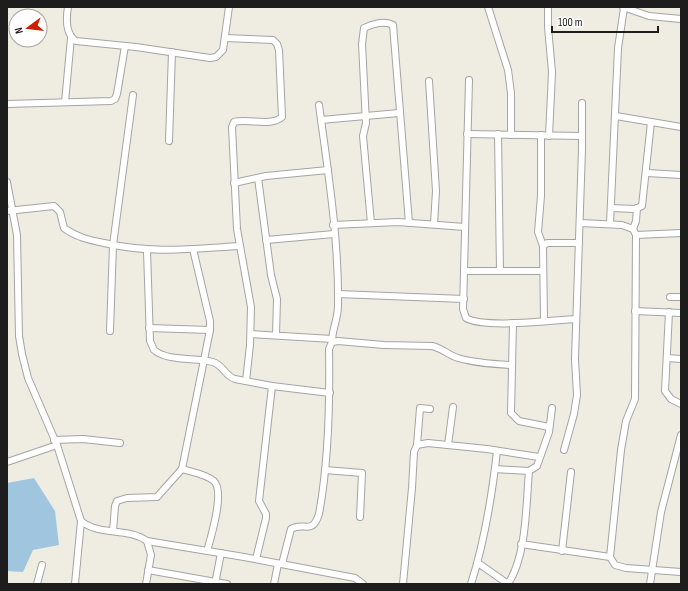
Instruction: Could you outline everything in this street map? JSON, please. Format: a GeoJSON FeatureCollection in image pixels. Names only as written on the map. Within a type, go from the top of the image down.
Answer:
{"type":"FeatureCollection","features":[{"type":"Feature","properties":{"kind":"street"},"geometry":{"type":"LineString","coordinates":[[64,102],[71,38],[66,23],[68,7]]}},
{"type":"Feature","properties":{"kind":"street"},"geometry":{"type":"LineString","coordinates":[[71,38],[80,42],[125,46],[210,58],[216,57],[221,54],[225,38],[229,7]]}},
{"type":"Feature","properties":{"kind":"street"},"geometry":{"type":"LineString","coordinates":[[488,7],[508,70],[511,93],[511,135]]}},
{"type":"Feature","properties":{"kind":"street"},"geometry":{"type":"LineString","coordinates":[[548,7],[548,27],[552,72],[549,136]]}},
{"type":"Feature","properties":{"kind":"street"},"geometry":{"type":"LineString","coordinates":[[610,224],[619,32],[623,7],[644,15],[681,19]]}},
{"type":"Feature","properties":{"kind":"street"},"geometry":{"type":"LineString","coordinates":[[644,15],[645,7]]}},
{"type":"Feature","properties":{"kind":"street"},"geometry":{"type":"LineString","coordinates":[[371,222],[363,143],[365,116],[363,31],[364,28],[370,25],[383,22],[393,25],[409,223]]}},
{"type":"Feature","properties":{"kind":"street"},"geometry":{"type":"LineString","coordinates":[[225,38],[273,40],[277,44],[280,61],[282,117],[278,120],[240,120],[234,122],[232,127],[234,183],[239,246],[251,307],[251,334],[246,381]]}},
{"type":"Feature","properties":{"kind":"street"},"geometry":{"type":"LineString","coordinates":[[7,104],[111,101],[115,99],[125,46]]}},
{"type":"Feature","properties":{"kind":"street"},"geometry":{"type":"LineString","coordinates":[[169,142],[172,52]]}},
{"type":"Feature","properties":{"kind":"street"},"geometry":{"type":"LineString","coordinates":[[469,80],[464,314],[470,321],[513,323],[576,319]]}},
{"type":"Feature","properties":{"kind":"street"},"geometry":{"type":"LineString","coordinates":[[429,81],[436,191],[434,224]]}},
{"type":"Feature","properties":{"kind":"street"},"geometry":{"type":"LineString","coordinates":[[110,331],[113,245],[133,95]]}},
{"type":"Feature","properties":{"kind":"street"},"geometry":{"type":"LineString","coordinates":[[564,450],[574,414],[577,395],[576,319],[580,224],[582,103]]}},
{"type":"Feature","properties":{"kind":"street"},"geometry":{"type":"LineString","coordinates":[[274,584],[291,529],[295,526],[311,527],[316,523],[322,495],[325,470],[330,393],[330,349],[338,315],[338,294],[328,170],[320,105]]}},
{"type":"Feature","properties":{"kind":"street"},"geometry":{"type":"LineString","coordinates":[[321,120],[399,113]]}},
{"type":"Feature","properties":{"kind":"street"},"geometry":{"type":"LineString","coordinates":[[616,116],[681,127]]}},
{"type":"Feature","properties":{"kind":"street"},"geometry":{"type":"LineString","coordinates":[[611,208],[637,208],[642,206],[647,173],[651,122]]}},
{"type":"Feature","properties":{"kind":"street"},"geometry":{"type":"LineString","coordinates":[[467,134],[582,136]]}},
{"type":"Feature","properties":{"kind":"street"},"geometry":{"type":"LineString","coordinates":[[498,134],[500,271]]}},
{"type":"Feature","properties":{"kind":"street"},"geometry":{"type":"LineString","coordinates":[[541,135],[541,196],[538,232],[543,246],[544,321]]}},
{"type":"Feature","properties":{"kind":"street"},"geometry":{"type":"LineString","coordinates":[[234,183],[292,172],[328,170]]}},
{"type":"Feature","properties":{"kind":"street"},"geometry":{"type":"LineString","coordinates":[[647,173],[681,174]]}},
{"type":"Feature","properties":{"kind":"street"},"geometry":{"type":"LineString","coordinates":[[258,178],[271,275],[277,299],[276,335]]}},
{"type":"Feature","properties":{"kind":"street"},"geometry":{"type":"LineString","coordinates":[[7,182],[9,210],[18,253],[19,336],[22,354],[28,378],[56,443],[81,521],[75,584]]}},
{"type":"Feature","properties":{"kind":"street"},"geometry":{"type":"LineString","coordinates":[[9,210],[54,206],[60,212],[64,228],[79,237],[147,251],[239,246]]}},
{"type":"Feature","properties":{"kind":"street"},"geometry":{"type":"LineString","coordinates":[[637,208],[634,232],[635,399],[626,421],[618,474],[610,557],[612,563],[618,566],[681,572]]}},
{"type":"Feature","properties":{"kind":"street"},"geometry":{"type":"LineString","coordinates":[[333,225],[371,222],[434,224],[465,227]]}},
{"type":"Feature","properties":{"kind":"street"},"geometry":{"type":"LineString","coordinates":[[580,224],[622,224],[634,232],[681,233]]}},
{"type":"Feature","properties":{"kind":"street"},"geometry":{"type":"LineString","coordinates":[[266,240],[334,234]]}},
{"type":"Feature","properties":{"kind":"street"},"geometry":{"type":"LineString","coordinates":[[543,246],[551,243],[579,243]]}},
{"type":"Feature","properties":{"kind":"street"},"geometry":{"type":"LineString","coordinates":[[113,531],[115,506],[117,502],[127,498],[157,497],[182,469],[210,330],[210,320],[193,249]]}},
{"type":"Feature","properties":{"kind":"street"},"geometry":{"type":"LineString","coordinates":[[147,251],[151,346],[158,353],[218,364],[230,377],[246,381],[272,386],[330,393]]}},
{"type":"Feature","properties":{"kind":"street"},"geometry":{"type":"LineString","coordinates":[[464,271],[543,271]]}},
{"type":"Feature","properties":{"kind":"street"},"geometry":{"type":"LineString","coordinates":[[338,294],[464,299]]}},
{"type":"Feature","properties":{"kind":"street"},"geometry":{"type":"LineString","coordinates":[[670,297],[681,297]]}},
{"type":"Feature","properties":{"kind":"street"},"geometry":{"type":"LineString","coordinates":[[635,311],[681,312]]}},
{"type":"Feature","properties":{"kind":"street"},"geometry":{"type":"LineString","coordinates":[[669,312],[665,391],[671,399],[681,404]]}},
{"type":"Feature","properties":{"kind":"street"},"geometry":{"type":"LineString","coordinates":[[513,323],[511,413],[519,421],[549,427]]}},
{"type":"Feature","properties":{"kind":"street"},"geometry":{"type":"LineString","coordinates":[[150,328],[210,330]]}},
{"type":"Feature","properties":{"kind":"street"},"geometry":{"type":"LineString","coordinates":[[251,334],[391,345],[432,346],[458,358],[481,363],[511,365]]}},
{"type":"Feature","properties":{"kind":"street"},"geometry":{"type":"LineString","coordinates":[[667,358],[681,359]]}},
{"type":"Feature","properties":{"kind":"street"},"geometry":{"type":"LineString","coordinates":[[256,559],[266,518],[266,514],[259,501],[272,386]]}},
{"type":"Feature","properties":{"kind":"street"},"geometry":{"type":"LineString","coordinates":[[448,445],[453,407]]}},
{"type":"Feature","properties":{"kind":"street"},"geometry":{"type":"LineString","coordinates":[[403,584],[414,452],[417,445],[420,408],[430,409]]}},
{"type":"Feature","properties":{"kind":"street"},"geometry":{"type":"LineString","coordinates":[[495,469],[529,470],[538,466],[539,457],[544,448],[552,408]]}},
{"type":"Feature","properties":{"kind":"street"},"geometry":{"type":"LineString","coordinates":[[650,584],[661,512],[681,435]]}},
{"type":"Feature","properties":{"kind":"street"},"geometry":{"type":"LineString","coordinates":[[7,462],[56,443],[83,439],[120,443]]}},
{"type":"Feature","properties":{"kind":"street"},"geometry":{"type":"LineString","coordinates":[[417,445],[428,443],[497,450],[539,457]]}},
{"type":"Feature","properties":{"kind":"street"},"geometry":{"type":"LineString","coordinates":[[471,584],[482,549],[497,450]]}},
{"type":"Feature","properties":{"kind":"street"},"geometry":{"type":"LineString","coordinates":[[182,469],[212,479],[219,490],[218,503],[207,551]]}},
{"type":"Feature","properties":{"kind":"street"},"geometry":{"type":"LineString","coordinates":[[325,470],[362,473],[360,517]]}},
{"type":"Feature","properties":{"kind":"street"},"geometry":{"type":"LineString","coordinates":[[478,563],[508,584],[516,568],[521,544],[529,470]]}},
{"type":"Feature","properties":{"kind":"street"},"geometry":{"type":"LineString","coordinates":[[562,551],[571,472]]}},
{"type":"Feature","properties":{"kind":"street"},"geometry":{"type":"LineString","coordinates":[[81,521],[92,528],[136,535],[147,541],[256,559],[338,576],[355,578],[363,584]]}},
{"type":"Feature","properties":{"kind":"street"},"geometry":{"type":"LineString","coordinates":[[146,584],[150,555],[147,541]]}},
{"type":"Feature","properties":{"kind":"street"},"geometry":{"type":"LineString","coordinates":[[521,544],[610,557]]}},
{"type":"Feature","properties":{"kind":"street"},"geometry":{"type":"LineString","coordinates":[[215,583],[221,553]]}},
{"type":"Feature","properties":{"kind":"street"},"geometry":{"type":"LineString","coordinates":[[37,584],[42,565]]}},
{"type":"Feature","properties":{"kind":"street"},"geometry":{"type":"LineString","coordinates":[[148,570],[227,584]]}},
{"type":"Feature","properties":{"kind":"street"},"geometry":{"type":"LineString","coordinates":[[336,584],[338,576]]}},
{"type":"Feature","properties":{"kind":"water"},"geometry":{"type":"Polygon","coordinates":[[[34,478],[55,511],[59,545],[33,550],[23,572],[7,571],[7,483],[34,478]]]}}]}
